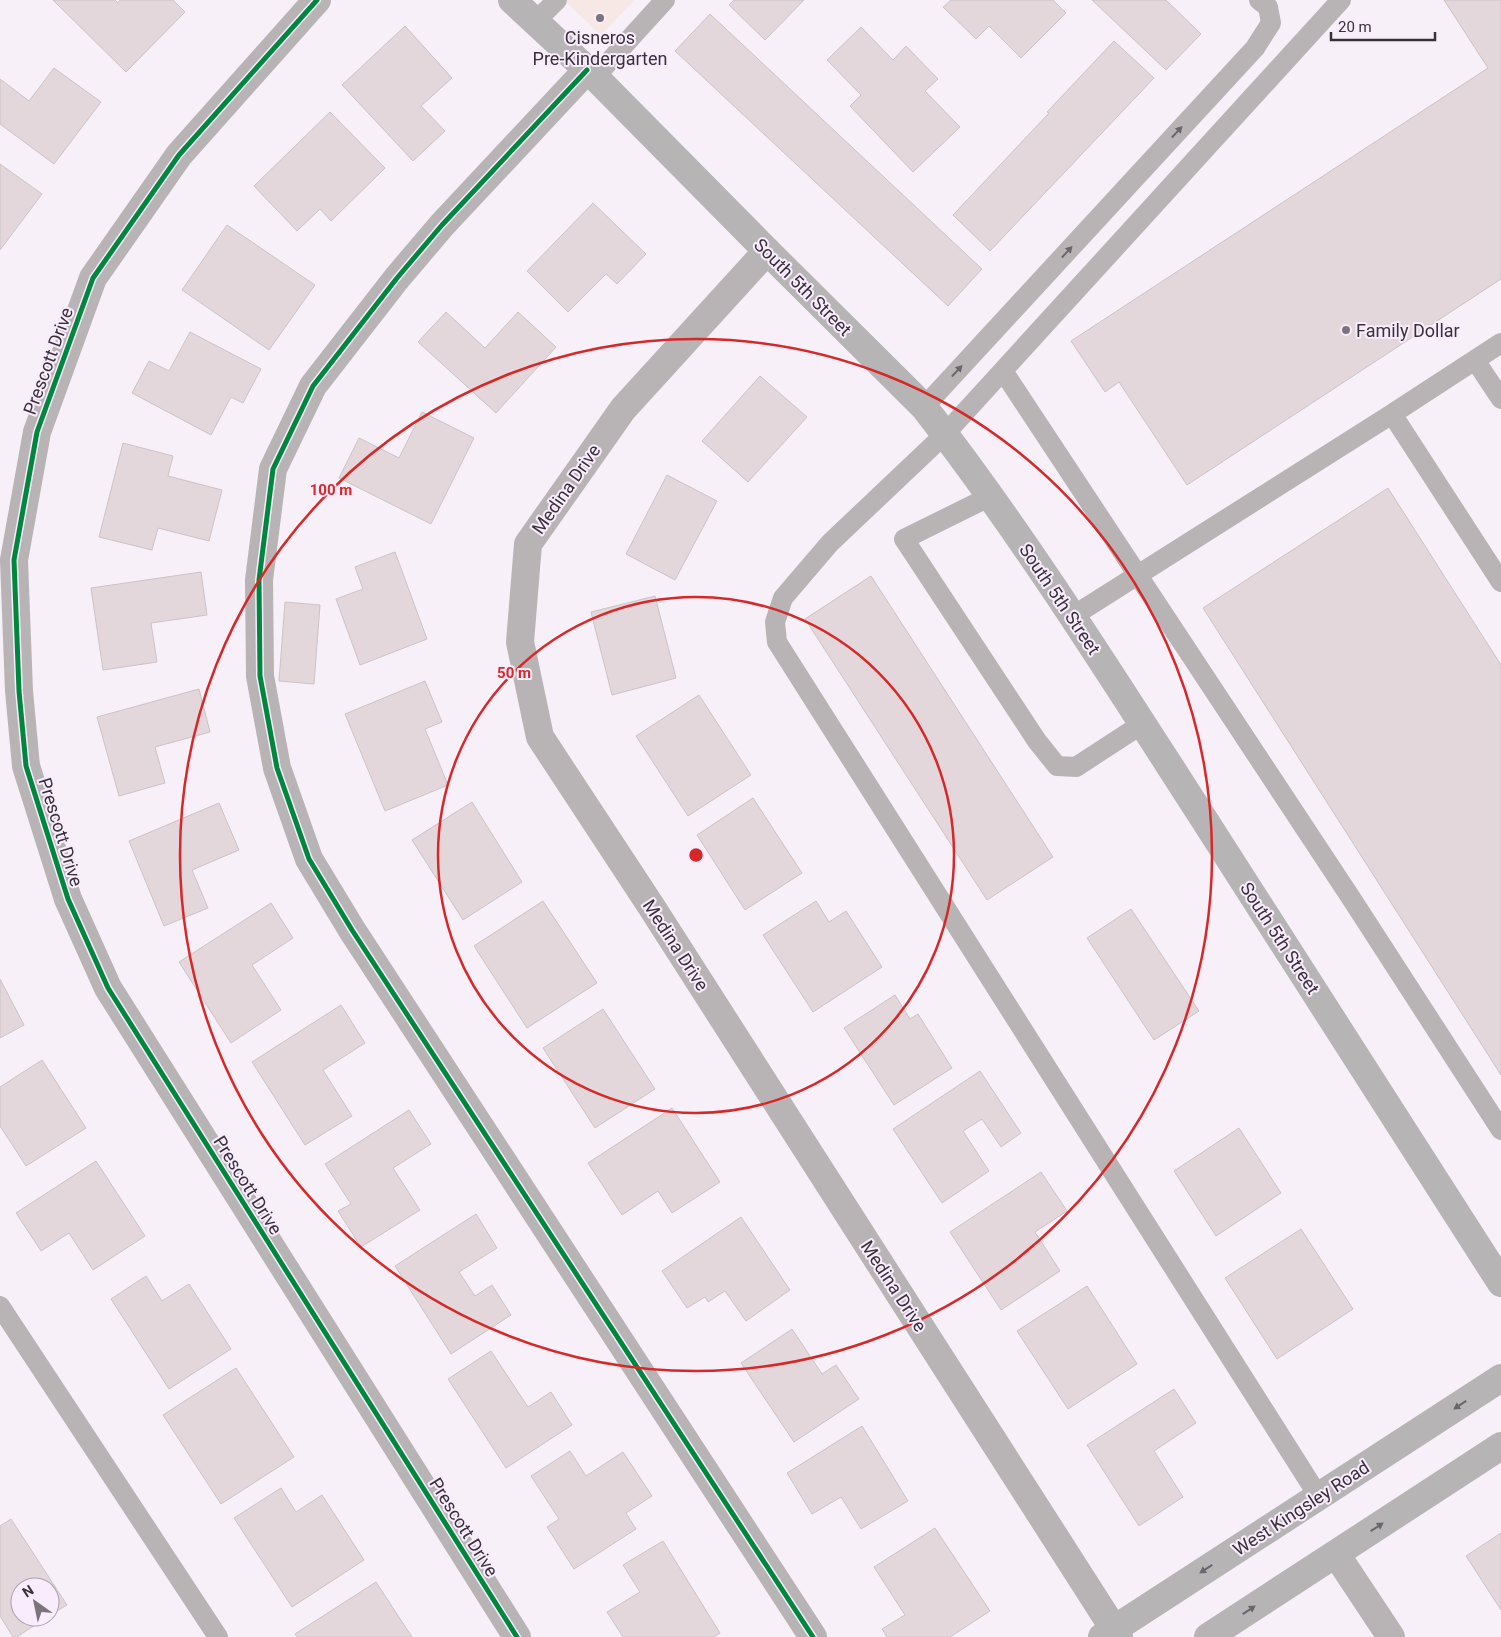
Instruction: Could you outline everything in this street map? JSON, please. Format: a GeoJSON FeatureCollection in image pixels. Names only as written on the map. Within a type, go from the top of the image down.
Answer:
{"type":"FeatureCollection","features":[{"type":"Feature","properties":{"kind":"street","name":"Prescott Drive"},"geometry":{"type":"LineString","coordinates":[[317,0],[180,155],[93,278],[37,432],[14,560],[19,691],[26,766],[68,899],[108,988],[517,1637]]}},
{"type":"Feature","properties":{"kind":"street","name":"South 5th Street"},"geometry":{"type":"LineString","coordinates":[[512,0],[591,73],[924,407],[945,434],[991,496],[1073,616],[1499,1275]]}},
{"type":"Feature","properties":{"kind":"street"},"geometry":{"type":"LineString","coordinates":[[591,73],[436,232],[397,278],[313,386],[273,469],[258,580],[260,676],[277,768],[309,859],[358,938],[813,1637]]}},
{"type":"Feature","properties":{"kind":"street","name":"Medina Drive"},"geometry":{"type":"LineString","coordinates":[[767,251],[623,408],[528,544],[520,642],[540,737],[651,906],[1111,1634]]}},
{"type":"Feature","properties":{"kind":"street","name":"West Kingsley Road"},"geometry":{"type":"LineString","coordinates":[[1111,1634],[1501,1378]]}},
{"type":"Feature","properties":{"kind":"street"},"geometry":{"type":"LineString","coordinates":[[1208,1637],[1501,1446]]}},
{"type":"Feature","properties":{"kind":"street"},"geometry":{"type":"LineString","coordinates":[[1336,1554],[1391,1637]]}},
{"type":"Feature","properties":{"kind":"lane"},"geometry":{"type":"LineString","coordinates":[[535,22],[557,0]]}},
{"type":"Feature","properties":{"kind":"lane"},"geometry":{"type":"LineString","coordinates":[[591,73],[665,0]]}},
{"type":"Feature","properties":{"kind":"lane"},"geometry":{"type":"LineString","coordinates":[[924,407],[1255,48],[1271,23],[1268,8],[1259,0]]}},
{"type":"Feature","properties":{"kind":"lane"},"geometry":{"type":"LineString","coordinates":[[1319,1496],[777,642],[775,622],[783,598],[830,543],[945,434],[1341,0]]}},
{"type":"Feature","properties":{"kind":"lane"},"geometry":{"type":"LineString","coordinates":[[1073,616],[1501,343]]}},
{"type":"Feature","properties":{"kind":"lane"},"geometry":{"type":"LineString","coordinates":[[1475,360],[1501,399]]}},
{"type":"Feature","properties":{"kind":"lane"},"geometry":{"type":"LineString","coordinates":[[1003,371],[1501,1130]]}},
{"type":"Feature","properties":{"kind":"lane"},"geometry":{"type":"LineString","coordinates":[[1392,414],[1501,582]]}},
{"type":"Feature","properties":{"kind":"lane"},"geometry":{"type":"LineString","coordinates":[[991,496],[904,539],[1036,741],[1057,766],[1076,767],[1142,724]]}},
{"type":"Feature","properties":{"kind":"lane"},"geometry":{"type":"LineString","coordinates":[[0,1306],[218,1637]]}},
{"type":"Feature","properties":{"kind":"shaded area","name":"Cisneros Pre-Kindergarten"},"geometry":{"type":"Polygon","coordinates":[[[564,0],[634,0],[601,35],[564,0]]]}},
{"type":"Feature","properties":{"kind":"building"},"geometry":{"type":"Polygon","coordinates":[[[53,0],[115,0],[118,3],[120,0],[173,0],[185,12],[126,72],[53,0]]]}},
{"type":"Feature","properties":{"kind":"building"},"geometry":{"type":"Polygon","coordinates":[[[734,0],[804,0],[765,40],[729,5],[734,0]]]}},
{"type":"Feature","properties":{"kind":"building"},"geometry":{"type":"Polygon","coordinates":[[[951,0],[1053,0],[1066,13],[1021,58],[989,26],[976,39],[943,7],[951,0]]]}},
{"type":"Feature","properties":{"kind":"building"},"geometry":{"type":"Polygon","coordinates":[[[1092,0],[1166,0],[1201,34],[1166,70],[1092,0]]]}},
{"type":"Feature","properties":{"kind":"building"},"geometry":{"type":"Polygon","coordinates":[[[1444,0],[1501,0],[1501,279],[1187,485],[1119,382],[1105,392],[1071,341],[1488,68],[1444,0]]]}},
{"type":"Feature","properties":{"kind":"building"},"geometry":{"type":"Polygon","coordinates":[[[710,14],[982,269],[948,306],[675,51],[710,14]]]}},
{"type":"Feature","properties":{"kind":"building"},"geometry":{"type":"Polygon","coordinates":[[[405,26],[452,78],[421,106],[445,131],[413,161],[342,85],[405,26]]]}},
{"type":"Feature","properties":{"kind":"building"},"geometry":{"type":"Polygon","coordinates":[[[861,27],[893,60],[906,46],[938,79],[925,91],[960,127],[913,172],[850,106],[861,95],[827,60],[861,27]]]}},
{"type":"Feature","properties":{"kind":"building"},"geometry":{"type":"Polygon","coordinates":[[[1114,41],[1154,78],[990,251],[953,215],[1114,41]]]}},
{"type":"Feature","properties":{"kind":"building"},"geometry":{"type":"Polygon","coordinates":[[[54,68],[101,102],[54,164],[0,124],[0,79],[29,101],[54,68]]]}},
{"type":"Feature","properties":{"kind":"building"},"geometry":{"type":"Polygon","coordinates":[[[330,112],[385,168],[331,221],[320,209],[297,231],[254,186],[330,112]]]}},
{"type":"Feature","properties":{"kind":"building"},"geometry":{"type":"Polygon","coordinates":[[[0,164],[42,194],[0,250],[0,164]]]}},
{"type":"Feature","properties":{"kind":"building"},"geometry":{"type":"Polygon","coordinates":[[[593,203],[646,254],[617,284],[606,274],[568,312],[527,271],[593,203]]]}},
{"type":"Feature","properties":{"kind":"building"},"geometry":{"type":"Polygon","coordinates":[[[227,225],[315,285],[269,350],[182,290],[227,225]]]}},
{"type":"Feature","properties":{"kind":"building"},"geometry":{"type":"Polygon","coordinates":[[[446,312],[485,348],[518,312],[556,347],[496,413],[418,342],[446,312]]]}},
{"type":"Feature","properties":{"kind":"building"},"geometry":{"type":"Polygon","coordinates":[[[190,332],[261,369],[243,403],[231,397],[211,435],[132,393],[149,361],[169,371],[190,332]]]}},
{"type":"Feature","properties":{"kind":"building"},"geometry":{"type":"Polygon","coordinates":[[[760,376],[807,417],[748,482],[702,441],[760,376]]]}},
{"type":"Feature","properties":{"kind":"building"},"geometry":{"type":"Polygon","coordinates":[[[422,412],[474,438],[431,524],[339,478],[359,438],[399,458],[422,412]]]}},
{"type":"Feature","properties":{"kind":"building"},"geometry":{"type":"Polygon","coordinates":[[[123,443],[173,456],[168,476],[222,490],[209,541],[158,528],[152,550],[99,537],[123,443]]]}},
{"type":"Feature","properties":{"kind":"building"},"geometry":{"type":"Polygon","coordinates":[[[667,475],[717,501],[675,580],[626,554],[667,475]]]}},
{"type":"Feature","properties":{"kind":"building"},"geometry":{"type":"Polygon","coordinates":[[[1388,488],[1501,665],[1501,1075],[1203,608],[1388,488]]]}},
{"type":"Feature","properties":{"kind":"building"},"geometry":{"type":"Polygon","coordinates":[[[395,552],[427,639],[360,665],[336,599],[363,589],[355,567],[395,552]]]}},
{"type":"Feature","properties":{"kind":"building"},"geometry":{"type":"Polygon","coordinates":[[[201,572],[207,615],[151,623],[157,662],[103,670],[91,588],[201,572]]]}},
{"type":"Feature","properties":{"kind":"building"},"geometry":{"type":"Polygon","coordinates":[[[871,576],[1053,857],[987,900],[805,619],[871,576]]]}},
{"type":"Feature","properties":{"kind":"building"},"geometry":{"type":"Polygon","coordinates":[[[655,596],[676,678],[612,695],[591,612],[655,596]]]}},
{"type":"Feature","properties":{"kind":"building"},"geometry":{"type":"Polygon","coordinates":[[[285,602],[320,605],[314,684],[279,681],[285,602]]]}},
{"type":"Feature","properties":{"kind":"building"},"geometry":{"type":"Polygon","coordinates":[[[425,681],[442,722],[425,729],[448,785],[385,811],[345,714],[425,681]]]}},
{"type":"Feature","properties":{"kind":"building"},"geometry":{"type":"Polygon","coordinates":[[[199,689],[210,732],[155,747],[165,783],[119,796],[97,717],[199,689]]]}},
{"type":"Feature","properties":{"kind":"building"},"geometry":{"type":"Polygon","coordinates":[[[699,695],[751,775],[688,816],[636,736],[699,695]]]}},
{"type":"Feature","properties":{"kind":"building"},"geometry":{"type":"Polygon","coordinates":[[[753,798],[802,873],[745,910],[697,835],[753,798]]]}},
{"type":"Feature","properties":{"kind":"building"},"geometry":{"type":"Polygon","coordinates":[[[472,802],[522,882],[463,920],[412,840],[472,802]]]}},
{"type":"Feature","properties":{"kind":"building"},"geometry":{"type":"Polygon","coordinates":[[[219,803],[239,850],[192,870],[208,908],[164,926],[129,841],[219,803]]]}},
{"type":"Feature","properties":{"kind":"building"},"geometry":{"type":"Polygon","coordinates":[[[543,901],[597,983],[527,1028],[474,946],[543,901]]]}},
{"type":"Feature","properties":{"kind":"building"},"geometry":{"type":"Polygon","coordinates":[[[816,901],[829,922],[846,911],[882,967],[813,1012],[763,935],[816,901]]]}},
{"type":"Feature","properties":{"kind":"building"},"geometry":{"type":"Polygon","coordinates":[[[271,903],[293,938],[252,965],[281,1010],[231,1043],[179,962],[271,903]]]}},
{"type":"Feature","properties":{"kind":"building"},"geometry":{"type":"Polygon","coordinates":[[[1131,909],[1199,1011],[1154,1040],[1087,938],[1131,909]]]}},
{"type":"Feature","properties":{"kind":"building"},"geometry":{"type":"Polygon","coordinates":[[[0,979],[24,1025],[0,1038],[0,979]]]}},
{"type":"Feature","properties":{"kind":"building"},"geometry":{"type":"Polygon","coordinates":[[[895,995],[910,1019],[918,1014],[952,1068],[894,1105],[844,1028],[895,995]]]}},
{"type":"Feature","properties":{"kind":"building"},"geometry":{"type":"Polygon","coordinates":[[[341,1005],[365,1043],[323,1070],[352,1116],[305,1145],[252,1062],[341,1005]]]}},
{"type":"Feature","properties":{"kind":"building"},"geometry":{"type":"Polygon","coordinates":[[[603,1009],[655,1089],[595,1128],[543,1048],[603,1009]]]}},
{"type":"Feature","properties":{"kind":"building"},"geometry":{"type":"Polygon","coordinates":[[[42,1060],[86,1128],[26,1166],[0,1126],[0,1087],[42,1060]]]}},
{"type":"Feature","properties":{"kind":"building"},"geometry":{"type":"Polygon","coordinates":[[[980,1071],[1021,1133],[1001,1147],[982,1119],[963,1131],[989,1171],[942,1203],[893,1129],[980,1071]]]}},
{"type":"Feature","properties":{"kind":"building"},"geometry":{"type":"Polygon","coordinates":[[[672,1108],[720,1182],[672,1213],[658,1191],[622,1215],[588,1163],[672,1108]]]}},
{"type":"Feature","properties":{"kind":"building"},"geometry":{"type":"Polygon","coordinates":[[[409,1110],[431,1144],[393,1168],[420,1210],[361,1247],[338,1211],[351,1204],[325,1164],[409,1110]]]}},
{"type":"Feature","properties":{"kind":"building"},"geometry":{"type":"Polygon","coordinates":[[[1239,1128],[1281,1193],[1216,1236],[1174,1171],[1239,1128]]]}},
{"type":"Feature","properties":{"kind":"building"},"geometry":{"type":"Polygon","coordinates":[[[96,1161],[145,1236],[93,1270],[69,1233],[41,1251],[16,1213],[96,1161]]]}},
{"type":"Feature","properties":{"kind":"building"},"geometry":{"type":"Polygon","coordinates":[[[1041,1172],[1067,1211],[1035,1232],[1060,1271],[1001,1310],[950,1232],[1041,1172]]]}},
{"type":"Feature","properties":{"kind":"building"},"geometry":{"type":"Polygon","coordinates":[[[476,1214],[497,1248],[459,1272],[475,1296],[492,1285],[511,1315],[451,1354],[395,1266],[476,1214]]]}},
{"type":"Feature","properties":{"kind":"building"},"geometry":{"type":"Polygon","coordinates":[[[741,1217],[790,1290],[746,1321],[725,1291],[708,1302],[705,1297],[687,1308],[662,1271],[741,1217]]]}},
{"type":"Feature","properties":{"kind":"building"},"geometry":{"type":"Polygon","coordinates":[[[1301,1229],[1353,1309],[1277,1359],[1225,1278],[1301,1229]]]}},
{"type":"Feature","properties":{"kind":"building"},"geometry":{"type":"Polygon","coordinates":[[[146,1276],[162,1301],[189,1284],[231,1349],[169,1389],[111,1299],[146,1276]]]}},
{"type":"Feature","properties":{"kind":"building"},"geometry":{"type":"Polygon","coordinates":[[[1087,1286],[1137,1364],[1068,1409],[1017,1331],[1087,1286]]]}},
{"type":"Feature","properties":{"kind":"building"},"geometry":{"type":"Polygon","coordinates":[[[792,1329],[822,1374],[836,1365],[859,1399],[794,1442],[741,1363],[792,1329]]]}},
{"type":"Feature","properties":{"kind":"building"},"geometry":{"type":"Polygon","coordinates":[[[491,1351],[528,1407],[551,1392],[572,1425],[506,1468],[448,1379],[491,1351]]]}},
{"type":"Feature","properties":{"kind":"building"},"geometry":{"type":"Polygon","coordinates":[[[236,1368],[294,1457],[221,1504],[163,1415],[236,1368]]]}},
{"type":"Feature","properties":{"kind":"building"},"geometry":{"type":"Polygon","coordinates":[[[1174,1389],[1196,1423],[1154,1451],[1183,1497],[1139,1526],[1087,1445],[1174,1389]]]}},
{"type":"Feature","properties":{"kind":"building"},"geometry":{"type":"Polygon","coordinates":[[[862,1426],[908,1501],[861,1529],[841,1497],[812,1514],[787,1473],[862,1426]]]}},
{"type":"Feature","properties":{"kind":"building"},"geometry":{"type":"Polygon","coordinates":[[[570,1451],[586,1476],[623,1452],[652,1496],[626,1513],[636,1529],[574,1569],[547,1527],[559,1519],[531,1476],[570,1451]]]}},
{"type":"Feature","properties":{"kind":"building"},"geometry":{"type":"Polygon","coordinates":[[[281,1488],[296,1512],[322,1495],[364,1560],[292,1607],[234,1518],[281,1488]]]}},
{"type":"Feature","properties":{"kind":"building"},"geometry":{"type":"Polygon","coordinates":[[[11,1519],[49,1577],[10,1577],[10,1627],[32,1627],[17,1637],[13,1637],[0,1616],[0,1526],[11,1519]]]}},
{"type":"Feature","properties":{"kind":"building"},"geometry":{"type":"Polygon","coordinates":[[[935,1528],[990,1611],[950,1637],[887,1637],[882,1629],[905,1615],[874,1567],[935,1528]]]}},
{"type":"Feature","properties":{"kind":"building"},"geometry":{"type":"Polygon","coordinates":[[[1501,1533],[1501,1610],[1466,1556],[1501,1533]]]}},
{"type":"Feature","properties":{"kind":"building"},"geometry":{"type":"Polygon","coordinates":[[[663,1541],[720,1633],[714,1637],[623,1637],[607,1612],[640,1592],[623,1565],[663,1541]]]}},
{"type":"Feature","properties":{"kind":"building"},"geometry":{"type":"Polygon","coordinates":[[[376,1582],[412,1637],[297,1637],[295,1634],[376,1582]]]}},
{"type":"Feature","properties":{"kind":"building"},"geometry":{"type":"Polygon","coordinates":[[[60,1594],[67,1605],[60,1609],[60,1594]]]}},
{"type":"Feature","properties":{"kind":"cycle path"},"geometry":{"type":"LineString","coordinates":[[317,0],[179,155],[93,278],[37,432],[14,560],[19,691],[26,766],[68,899],[108,988],[517,1637]]}},
{"type":"Feature","properties":{"kind":"cycle path"},"geometry":{"type":"LineString","coordinates":[[587,70],[442,225],[397,278],[313,386],[273,469],[259,580],[260,676],[277,768],[309,859],[352,930],[813,1637]]}},
{"type":"Feature","properties":{"kind":"place","name":"Cisneros Pre-Kindergarten"},"geometry":{"type":"Point","coordinates":[600,18]}},
{"type":"Feature","properties":{"kind":"place","name":"Family Dollar"},"geometry":{"type":"Point","coordinates":[1346,330]}}]}
